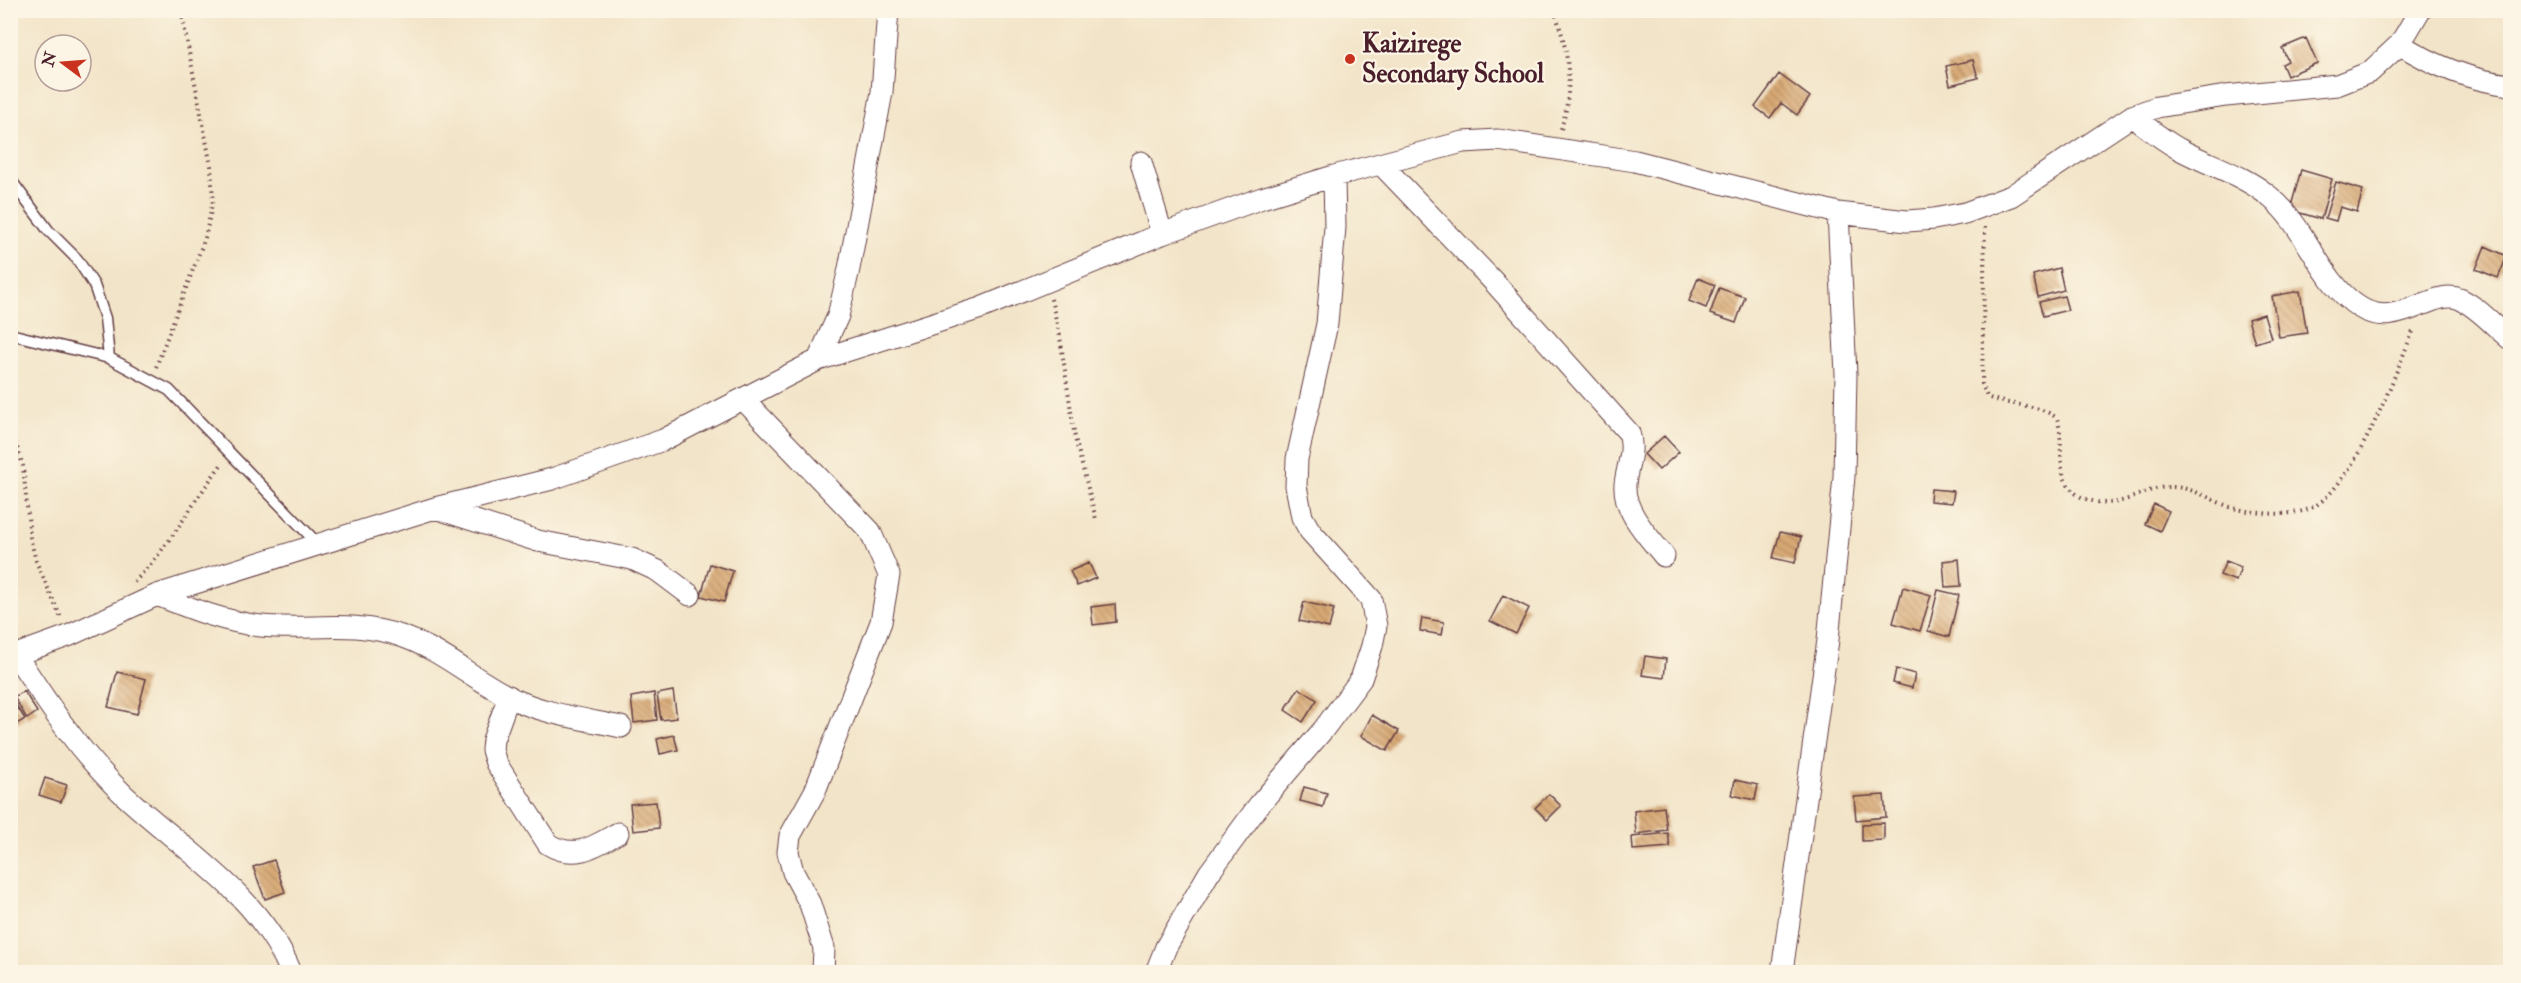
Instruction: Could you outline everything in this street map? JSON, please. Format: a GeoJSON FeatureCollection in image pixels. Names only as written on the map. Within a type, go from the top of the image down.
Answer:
{"type":"FeatureCollection","features":[{"type":"Feature","properties":{"kind":"street"},"geometry":{"type":"LineString","coordinates":[[818,360],[838,316],[849,269],[882,92],[888,10]]}},
{"type":"Feature","properties":{"kind":"street"},"geometry":{"type":"LineString","coordinates":[[291,972],[266,927],[222,876],[154,821],[89,760],[13,656],[68,636],[158,595],[316,543],[435,508],[552,479],[663,440],[818,360],[981,308],[1162,234],[1262,198],[1334,176],[1463,142],[1498,140],[1635,161],[1838,213],[1916,220],[1965,213],[2010,196],[2132,116],[2157,108],[2226,96],[2337,85],[2370,72],[2400,44],[2420,10]]}},
{"type":"Feature","properties":{"kind":"street"},"geometry":{"type":"LineString","coordinates":[[2400,44],[2426,61],[2448,70],[2511,85]]}},
{"type":"Feature","properties":{"kind":"street"},"geometry":{"type":"LineString","coordinates":[[2132,116],[2178,149],[2249,182],[2272,198],[2299,229],[2336,283],[2360,308],[2384,314],[2405,313],[2436,300],[2460,299],[2511,339]]}},
{"type":"Feature","properties":{"kind":"street"},"geometry":{"type":"LineString","coordinates":[[1141,162],[1162,234]]}},
{"type":"Feature","properties":{"kind":"street"},"geometry":{"type":"LineString","coordinates":[[1381,164],[1500,289],[1629,433],[1632,445],[1625,486],[1628,504],[1642,530],[1664,556]]}},
{"type":"Feature","properties":{"kind":"street"},"geometry":{"type":"LineString","coordinates":[[1156,972],[1166,947],[1209,873],[1259,805],[1323,730],[1361,679],[1372,646],[1376,626],[1371,599],[1310,531],[1302,517],[1296,486],[1298,459],[1327,324],[1335,227],[1334,176]]}},
{"type":"Feature","properties":{"kind":"street"},"geometry":{"type":"LineString","coordinates":[[1782,972],[1828,640],[1845,477],[1846,374],[1838,213]]}},
{"type":"Feature","properties":{"kind":"street"},"geometry":{"type":"LineString","coordinates":[[744,400],[870,531],[889,575],[880,622],[815,791],[790,836],[788,852],[793,872],[810,904],[824,948],[823,972]]}},
{"type":"Feature","properties":{"kind":"street"},"geometry":{"type":"LineString","coordinates":[[435,508],[538,541],[632,559],[658,570],[690,595]]}},
{"type":"Feature","properties":{"kind":"street"},"geometry":{"type":"LineString","coordinates":[[158,595],[213,617],[261,626],[363,626],[400,636],[435,650],[509,696],[530,706],[621,727]]}},
{"type":"Feature","properties":{"kind":"street"},"geometry":{"type":"LineString","coordinates":[[509,696],[492,750],[496,763],[517,792],[537,831],[548,844],[560,851],[573,853],[592,848],[618,833]]}},
{"type":"Feature","properties":{"kind":"lane"},"geometry":{"type":"LineString","coordinates":[[10,179],[48,230],[77,259],[94,285],[105,318],[110,358]]}},
{"type":"Feature","properties":{"kind":"lane"},"geometry":{"type":"LineString","coordinates":[[10,334],[110,358],[169,390],[316,543]]}},
{"type":"Feature","properties":{"kind":"path"},"geometry":{"type":"LineString","coordinates":[[152,379],[205,238],[213,201],[211,166],[181,10]]}},
{"type":"Feature","properties":{"kind":"path"},"geometry":{"type":"LineString","coordinates":[[1554,10],[1563,34],[1570,75],[1568,108],[1555,147]]}},
{"type":"Feature","properties":{"kind":"path"},"geometry":{"type":"LineString","coordinates":[[1985,205],[1982,384],[1987,398],[1998,402],[2029,405],[2057,418],[2061,431],[2063,473],[2069,488],[2080,497],[2097,503],[2129,500],[2171,486],[2190,489],[2242,510],[2280,514],[2307,510],[2327,496],[2344,477],[2362,448],[2424,306]]}},
{"type":"Feature","properties":{"kind":"path"},"geometry":{"type":"LineString","coordinates":[[1047,281],[1060,337],[1074,438],[1096,519]]}},
{"type":"Feature","properties":{"kind":"path"},"geometry":{"type":"LineString","coordinates":[[10,425],[23,466],[30,537],[36,561],[68,636]]}},
{"type":"Feature","properties":{"kind":"path"},"geometry":{"type":"LineString","coordinates":[[128,587],[171,538],[197,496],[231,453]]}},
{"type":"Feature","properties":{"kind":"building"},"geometry":{"type":"Polygon","coordinates":[[[2306,38],[2317,63],[2287,76],[2282,64],[2288,61],[2282,48],[2306,38]]]}},
{"type":"Feature","properties":{"kind":"building"},"geometry":{"type":"Polygon","coordinates":[[[1973,60],[1978,78],[1950,85],[1946,66],[1973,60]]]}},
{"type":"Feature","properties":{"kind":"building"},"geometry":{"type":"Polygon","coordinates":[[[1779,74],[1810,97],[1797,115],[1781,103],[1770,118],[1755,107],[1779,74]]]}},
{"type":"Feature","properties":{"kind":"building"},"geometry":{"type":"Polygon","coordinates":[[[2301,170],[2332,179],[2321,219],[2290,210],[2301,170]]]}},
{"type":"Feature","properties":{"kind":"building"},"geometry":{"type":"Polygon","coordinates":[[[2336,182],[2363,190],[2357,212],[2340,207],[2336,221],[2325,218],[2336,182]]]}},
{"type":"Feature","properties":{"kind":"building"},"geometry":{"type":"Polygon","coordinates":[[[2485,246],[2507,256],[2498,278],[2476,269],[2485,246]]]}},
{"type":"Feature","properties":{"kind":"building"},"geometry":{"type":"Polygon","coordinates":[[[2059,268],[2064,290],[2038,297],[2033,275],[2059,268]]]}},
{"type":"Feature","properties":{"kind":"building"},"geometry":{"type":"Polygon","coordinates":[[[1698,278],[1715,285],[1706,308],[1689,301],[1698,278]]]}},
{"type":"Feature","properties":{"kind":"building"},"geometry":{"type":"Polygon","coordinates":[[[1719,288],[1745,297],[1736,323],[1710,314],[1719,288]]]}},
{"type":"Feature","properties":{"kind":"building"},"geometry":{"type":"Polygon","coordinates":[[[2300,291],[2307,333],[2279,337],[2272,296],[2300,291]]]}},
{"type":"Feature","properties":{"kind":"building"},"geometry":{"type":"Polygon","coordinates":[[[2064,296],[2068,310],[2043,316],[2039,302],[2064,296]]]}},
{"type":"Feature","properties":{"kind":"building"},"geometry":{"type":"Polygon","coordinates":[[[2264,314],[2271,338],[2255,343],[2248,319],[2264,314]]]}},
{"type":"Feature","properties":{"kind":"building"},"geometry":{"type":"Polygon","coordinates":[[[1664,436],[1679,452],[1659,470],[1644,454],[1664,436]]]}},
{"type":"Feature","properties":{"kind":"building"},"geometry":{"type":"Polygon","coordinates":[[[1931,489],[1954,491],[1952,503],[1930,501],[1931,489]]]}},
{"type":"Feature","properties":{"kind":"building"},"geometry":{"type":"Polygon","coordinates":[[[2154,504],[2169,511],[2160,531],[2145,524],[2154,504]]]}},
{"type":"Feature","properties":{"kind":"building"},"geometry":{"type":"Polygon","coordinates":[[[1780,532],[1801,537],[1795,563],[1773,558],[1780,532]]]}},
{"type":"Feature","properties":{"kind":"building"},"geometry":{"type":"Polygon","coordinates":[[[1959,559],[1961,586],[1945,587],[1943,561],[1959,559]]]}},
{"type":"Feature","properties":{"kind":"building"},"geometry":{"type":"Polygon","coordinates":[[[2226,561],[2241,567],[2236,581],[2220,575],[2226,561]]]}},
{"type":"Feature","properties":{"kind":"building"},"geometry":{"type":"Polygon","coordinates":[[[1089,563],[1096,578],[1077,586],[1070,571],[1089,563]]]}},
{"type":"Feature","properties":{"kind":"building"},"geometry":{"type":"Polygon","coordinates":[[[710,564],[733,571],[724,602],[701,596],[710,564]]]}},
{"type":"Feature","properties":{"kind":"building"},"geometry":{"type":"Polygon","coordinates":[[[1903,587],[1931,595],[1920,631],[1893,623],[1903,587]]]}},
{"type":"Feature","properties":{"kind":"building"},"geometry":{"type":"Polygon","coordinates":[[[1938,590],[1959,595],[1949,637],[1928,631],[1938,590]]]}},
{"type":"Feature","properties":{"kind":"building"},"geometry":{"type":"Polygon","coordinates":[[[1503,595],[1529,608],[1516,634],[1490,621],[1503,595]]]}},
{"type":"Feature","properties":{"kind":"building"},"geometry":{"type":"Polygon","coordinates":[[[1304,602],[1334,609],[1329,628],[1299,621],[1304,602]]]}},
{"type":"Feature","properties":{"kind":"building"},"geometry":{"type":"Polygon","coordinates":[[[1115,604],[1116,622],[1093,625],[1091,607],[1115,604]]]}},
{"type":"Feature","properties":{"kind":"building"},"geometry":{"type":"Polygon","coordinates":[[[1422,618],[1444,622],[1442,635],[1420,631],[1422,618]]]}},
{"type":"Feature","properties":{"kind":"building"},"geometry":{"type":"Polygon","coordinates":[[[1645,656],[1666,659],[1664,678],[1642,675],[1645,656]]]}},
{"type":"Feature","properties":{"kind":"building"},"geometry":{"type":"Polygon","coordinates":[[[1896,669],[1915,674],[1912,688],[1893,683],[1896,669]]]}},
{"type":"Feature","properties":{"kind":"building"},"geometry":{"type":"Polygon","coordinates":[[[117,672],[146,679],[137,714],[108,707],[117,672]]]}},
{"type":"Feature","properties":{"kind":"building"},"geometry":{"type":"Polygon","coordinates":[[[1299,688],[1317,700],[1303,722],[1285,710],[1299,688]]]}},
{"type":"Feature","properties":{"kind":"building"},"geometry":{"type":"Polygon","coordinates":[[[24,691],[37,712],[27,719],[14,697],[24,691]]]}},
{"type":"Feature","properties":{"kind":"building"},"geometry":{"type":"Polygon","coordinates":[[[673,691],[677,718],[661,720],[657,694],[673,691]]]}},
{"type":"Feature","properties":{"kind":"building"},"geometry":{"type":"Polygon","coordinates":[[[654,693],[657,720],[634,723],[631,697],[654,693]]]}},
{"type":"Feature","properties":{"kind":"building"},"geometry":{"type":"Polygon","coordinates":[[[10,696],[25,719],[10,728],[10,696]]]}},
{"type":"Feature","properties":{"kind":"building"},"geometry":{"type":"Polygon","coordinates":[[[1372,715],[1399,731],[1387,751],[1361,736],[1372,715]]]}},
{"type":"Feature","properties":{"kind":"building"},"geometry":{"type":"Polygon","coordinates":[[[674,735],[678,750],[660,754],[657,739],[674,735]]]}},
{"type":"Feature","properties":{"kind":"building"},"geometry":{"type":"Polygon","coordinates":[[[45,778],[67,785],[61,802],[39,795],[45,778]]]}},
{"type":"Feature","properties":{"kind":"building"},"geometry":{"type":"Polygon","coordinates":[[[1735,780],[1758,785],[1755,800],[1732,795],[1735,780]]]}},
{"type":"Feature","properties":{"kind":"building"},"geometry":{"type":"Polygon","coordinates":[[[1304,787],[1327,793],[1323,807],[1300,801],[1304,787]]]}},
{"type":"Feature","properties":{"kind":"building"},"geometry":{"type":"Polygon","coordinates":[[[1549,794],[1561,806],[1547,820],[1535,808],[1549,794]]]}},
{"type":"Feature","properties":{"kind":"building"},"geometry":{"type":"Polygon","coordinates":[[[1884,795],[1886,817],[1856,820],[1854,797],[1884,795]]]}},
{"type":"Feature","properties":{"kind":"building"},"geometry":{"type":"Polygon","coordinates":[[[656,802],[659,828],[633,831],[630,804],[656,802]]]}},
{"type":"Feature","properties":{"kind":"building"},"geometry":{"type":"Polygon","coordinates":[[[1664,807],[1667,830],[1636,834],[1634,811],[1664,807]]]}},
{"type":"Feature","properties":{"kind":"building"},"geometry":{"type":"Polygon","coordinates":[[[1884,823],[1884,840],[1862,841],[1862,824],[1884,823]]]}},
{"type":"Feature","properties":{"kind":"building"},"geometry":{"type":"Polygon","coordinates":[[[1668,833],[1670,847],[1633,850],[1632,837],[1668,833]]]}},
{"type":"Feature","properties":{"kind":"building"},"geometry":{"type":"Polygon","coordinates":[[[274,860],[285,892],[265,899],[253,867],[274,860]]]}},
{"type":"Feature","properties":{"kind":"place","name":"Kaizirege Secondary School"},"geometry":{"type":"Point","coordinates":[1350,59]}}]}
